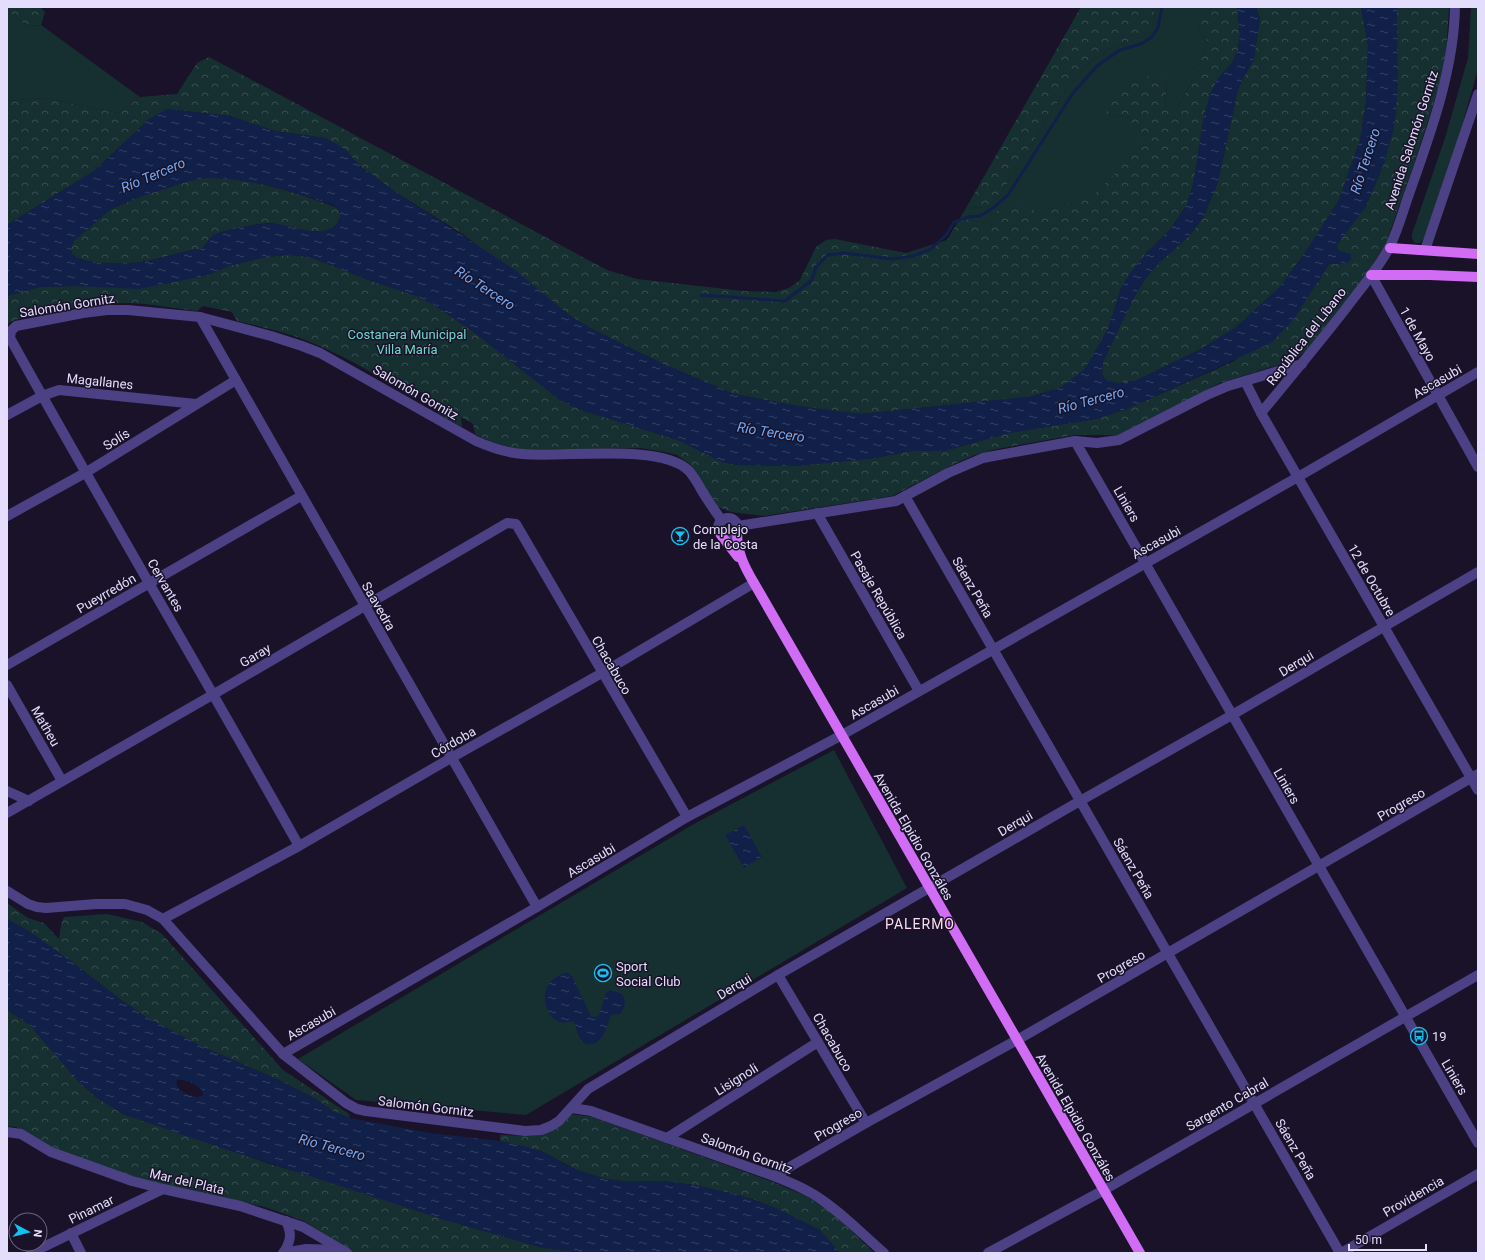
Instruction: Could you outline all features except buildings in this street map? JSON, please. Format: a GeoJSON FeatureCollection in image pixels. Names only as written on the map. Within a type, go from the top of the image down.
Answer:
{"type":"FeatureCollection","features":[{"type":"Feature","properties":{"kind":"main road"},"geometry":{"type":"LineString","coordinates":[[1390,248],[1478,254]]}},
{"type":"Feature","properties":{"kind":"main road"},"geometry":{"type":"LineString","coordinates":[[1371,275],[1478,277]]}},
{"type":"Feature","properties":{"kind":"main road","name":"Avenida Elpidio Gonzáles"},"geometry":{"type":"LineString","coordinates":[[737,529],[738,547],[742,561],[754,583],[928,888],[1140,1253]]}},
{"type":"Feature","properties":{"kind":"main road"},"geometry":{"type":"LineString","coordinates":[[721,535],[742,561]]}},
{"type":"Feature","properties":{"kind":"street","name":"Avenida Salomón Gornitz"},"geometry":{"type":"LineString","coordinates":[[1371,275],[1390,248],[1422,157],[1443,88],[1451,52],[1455,28],[1455,7]]}},
{"type":"Feature","properties":{"kind":"street"},"geometry":{"type":"LineString","coordinates":[[1425,250],[1478,94]]}},
{"type":"Feature","properties":{"kind":"street","name":"República del Líbano"},"geometry":{"type":"LineString","coordinates":[[1262,413],[1371,275]]}},
{"type":"Feature","properties":{"kind":"street","name":"1 de Mayo"},"geometry":{"type":"LineString","coordinates":[[1371,275],[1478,467]]}},
{"type":"Feature","properties":{"kind":"street","name":"Salomón Gornitz"},"geometry":{"type":"LineString","coordinates":[[10,338],[12,331],[16,326],[83,313],[107,310],[128,310],[200,318],[271,336],[320,353],[476,440],[501,451],[530,454],[593,453],[637,455],[674,462],[689,471],[722,521]]}},
{"type":"Feature","properties":{"kind":"street","name":"Saavedra"},"geometry":{"type":"LineString","coordinates":[[200,318],[537,907]]}},
{"type":"Feature","properties":{"kind":"street","name":"Cervantes"},"geometry":{"type":"LineString","coordinates":[[10,338],[214,694],[299,846]]}},
{"type":"Feature","properties":{"kind":"street"},"geometry":{"type":"LineString","coordinates":[[737,529],[817,513],[896,501],[948,473],[983,458],[1075,441],[1098,443],[1119,440],[1207,395],[1228,386],[1302,364]]}},
{"type":"Feature","properties":{"kind":"street","name":"Ascasubi"},"geometry":{"type":"LineString","coordinates":[[283,1054],[537,907],[687,817],[842,735],[1298,477],[1478,372]]}},
{"type":"Feature","properties":{"kind":"street","name":"Solís"},"geometry":{"type":"LineString","coordinates":[[7,516],[86,472],[236,380]]}},
{"type":"Feature","properties":{"kind":"street","name":"12 de Octubre"},"geometry":{"type":"LineString","coordinates":[[1245,381],[1298,477],[1384,626],[1475,776],[1478,790]]}},
{"type":"Feature","properties":{"kind":"street","name":"Magallanes"},"geometry":{"type":"LineString","coordinates":[[7,415],[42,396],[59,390],[196,404]]}},
{"type":"Feature","properties":{"kind":"street","name":"Liniers"},"geometry":{"type":"LineString","coordinates":[[1075,441],[1146,562],[1318,866],[1478,1143]]}},
{"type":"Feature","properties":{"kind":"street","name":"Pueyrredón"},"geometry":{"type":"LineString","coordinates":[[7,665],[301,496]]}},
{"type":"Feature","properties":{"kind":"street","name":"Sáenz Peña"},"geometry":{"type":"LineString","coordinates":[[905,496],[1341,1253]]}},
{"type":"Feature","properties":{"kind":"street","name":"Pasaje República"},"geometry":{"type":"LineString","coordinates":[[817,513],[919,691]]}},
{"type":"Feature","properties":{"kind":"street"},"geometry":{"type":"LineString","coordinates":[[730,519],[734,520],[737,529],[736,535],[730,538],[721,535],[719,526],[722,521],[730,519]]}},
{"type":"Feature","properties":{"kind":"street","name":"Garay"},"geometry":{"type":"LineString","coordinates":[[7,813],[214,694],[507,522],[516,524]]}},
{"type":"Feature","properties":{"kind":"street","name":"Chacabuco"},"geometry":{"type":"LineString","coordinates":[[516,524],[687,817]]}},
{"type":"Feature","properties":{"kind":"street","name":"Derqui"},"geometry":{"type":"LineString","coordinates":[[572,1108],[588,1089],[778,974],[1232,715],[1478,572]]}},
{"type":"Feature","properties":{"kind":"street","name":"Córdoba"},"geometry":{"type":"LineString","coordinates":[[163,919],[299,846],[602,673],[754,583]]}},
{"type":"Feature","properties":{"kind":"street","name":"Matheu"},"geometry":{"type":"LineString","coordinates":[[7,685],[62,781]]}},
{"type":"Feature","properties":{"kind":"street","name":"Progreso"},"geometry":{"type":"LineString","coordinates":[[774,1176],[866,1123],[1017,1040],[1475,776]]}},
{"type":"Feature","properties":{"kind":"street"},"geometry":{"type":"LineString","coordinates":[[7,791],[29,801]]}},
{"type":"Feature","properties":{"kind":"street","name":"Salomón Gornitz"},"geometry":{"type":"LineString","coordinates":[[7,891],[28,904],[37,907],[46,908],[96,904],[125,904],[147,910],[163,919],[283,1054],[346,1103],[357,1109],[525,1131],[540,1130],[551,1126],[559,1121],[572,1108],[590,1111],[774,1176],[813,1194],[884,1253]]}},
{"type":"Feature","properties":{"kind":"street","name":"Chacabuco"},"geometry":{"type":"LineString","coordinates":[[778,974],[866,1123]]}},
{"type":"Feature","properties":{"kind":"street","name":"Sargento Cabral"},"geometry":{"type":"LineString","coordinates":[[988,1253],[1104,1190],[1478,975]]}},
{"type":"Feature","properties":{"kind":"street","name":"Lisignoli"},"geometry":{"type":"LineString","coordinates":[[667,1138],[818,1042]]}},
{"type":"Feature","properties":{"kind":"street","name":"Mar del Plata"},"geometry":{"type":"LineString","coordinates":[[7,1132],[21,1134],[57,1154],[111,1174],[163,1189],[240,1206],[303,1226],[346,1252]]}},
{"type":"Feature","properties":{"kind":"street","name":"Providencia"},"geometry":{"type":"LineString","coordinates":[[1341,1253],[1478,1174]]}},
{"type":"Feature","properties":{"kind":"street","name":"Pinamar"},"geometry":{"type":"LineString","coordinates":[[31,1253],[163,1189]]}},
{"type":"Feature","properties":{"kind":"street"},"geometry":{"type":"LineString","coordinates":[[283,1253],[290,1239],[290,1228],[286,1221]]}},
{"type":"Feature","properties":{"kind":"street"},"geometry":{"type":"LineString","coordinates":[[71,1233],[81,1253]]}},
{"type":"Feature","properties":{"kind":"street"},"geometry":{"type":"LineString","coordinates":[[283,1253],[306,1249],[346,1252]]}},
{"type":"Feature","properties":{"kind":"green space"},"geometry":{"type":"Polygon","coordinates":[[[7,7],[40,7],[45,12],[41,25],[28,26],[14,16],[7,9],[7,7]]]}},
{"type":"Feature","properties":{"kind":"green space"},"geometry":{"type":"Polygon","coordinates":[[[1081,7],[1155,7],[1154,25],[1148,34],[1110,49],[1088,64],[1065,90],[999,197],[987,207],[966,208],[1081,7]]]}},
{"type":"Feature","properties":{"kind":"green space"},"geometry":{"type":"Polygon","coordinates":[[[1155,7],[1213,7],[1198,26],[1208,42],[1194,78],[1177,108],[1165,111],[1167,80],[1107,114],[1130,118],[1142,147],[1095,195],[994,225],[960,218],[966,208],[987,207],[999,197],[1065,90],[1088,64],[1110,49],[1148,34],[1154,25],[1155,7]]]}},
{"type":"Feature","properties":{"kind":"green space"},"geometry":{"type":"Polygon","coordinates":[[[1213,7],[1237,7],[1240,34],[1238,50],[1232,63],[1217,80],[1204,115],[1194,181],[1187,204],[1170,230],[1147,252],[1121,288],[1108,329],[1085,369],[1062,387],[1029,397],[860,414],[797,406],[734,394],[663,364],[590,328],[569,315],[464,235],[397,193],[360,166],[345,150],[325,138],[275,131],[230,116],[167,109],[148,120],[94,171],[7,225],[7,101],[44,98],[119,113],[140,97],[177,94],[197,63],[209,57],[607,270],[637,279],[743,291],[776,292],[789,288],[800,280],[816,247],[826,240],[835,239],[906,253],[947,240],[960,218],[994,225],[994,213],[1016,200],[1038,213],[1094,195],[1141,147],[1130,118],[1107,114],[1106,100],[1132,84],[1153,74],[1167,80],[1165,110],[1177,108],[1194,78],[1208,42],[1198,26],[1213,7]]]}},
{"type":"Feature","properties":{"kind":"green space"},"geometry":{"type":"Polygon","coordinates":[[[1256,7],[1361,7],[1368,45],[1366,103],[1360,140],[1339,200],[1309,247],[1280,287],[1235,328],[1199,350],[1135,381],[1119,383],[1107,382],[1102,374],[1103,362],[1132,301],[1145,279],[1159,263],[1190,235],[1203,218],[1218,182],[1238,89],[1254,58],[1260,18],[1256,7]]]}},
{"type":"Feature","properties":{"kind":"green space","name":"Costanera Municipal Villa María"},"geometry":{"type":"Polygon","coordinates":[[[1397,7],[1449,7],[1446,53],[1439,86],[1417,155],[1385,246],[1367,273],[1306,351],[1294,360],[1220,383],[1118,435],[1074,435],[997,449],[975,455],[954,464],[892,496],[764,516],[731,512],[718,507],[705,490],[691,465],[677,455],[640,448],[533,450],[510,447],[496,443],[475,434],[473,424],[461,417],[462,427],[438,413],[436,402],[415,388],[415,399],[336,353],[314,343],[281,332],[237,321],[232,312],[203,306],[197,311],[133,303],[111,303],[71,308],[18,319],[7,325],[7,296],[39,287],[74,286],[205,276],[229,266],[265,257],[290,255],[310,257],[371,281],[417,296],[434,305],[475,333],[560,400],[581,410],[678,440],[720,461],[736,465],[794,466],[875,458],[911,451],[944,451],[1009,433],[1096,419],[1127,409],[1234,361],[1319,281],[1329,264],[1348,263],[1343,253],[1339,251],[1336,245],[1366,206],[1384,163],[1395,123],[1397,7]]]}},
{"type":"Feature","properties":{"kind":"green space"},"geometry":{"type":"Polygon","coordinates":[[[1471,7],[1478,7],[1478,69],[1457,143],[1424,238],[1420,243],[1415,243],[1412,239],[1412,234],[1445,138],[1468,58],[1471,7]]]}},
{"type":"Feature","properties":{"kind":"green space"},"geometry":{"type":"Polygon","coordinates":[[[7,9],[28,26],[41,25],[140,97],[119,113],[44,98],[7,101],[7,9]]]}},
{"type":"Feature","properties":{"kind":"green space"},"geometry":{"type":"Polygon","coordinates":[[[206,178],[239,180],[272,186],[335,207],[340,213],[340,218],[334,226],[328,230],[320,231],[302,230],[273,223],[252,225],[207,242],[203,248],[148,261],[108,264],[88,261],[72,254],[73,241],[111,209],[142,196],[189,181],[206,178]]]}},
{"type":"Feature","properties":{"kind":"green space","name":"Sport Social Club"},"geometry":{"type":"Polygon","coordinates":[[[834,750],[907,888],[526,1115],[356,1100],[298,1059],[692,825],[834,750]]]}},
{"type":"Feature","properties":{"kind":"green space"},"geometry":{"type":"Polygon","coordinates":[[[7,903],[28,918],[44,923],[59,939],[64,917],[107,914],[142,922],[162,934],[283,1070],[349,1114],[350,1118],[331,1110],[316,1099],[279,1080],[199,1045],[146,1017],[30,932],[7,919],[7,903]]]}},
{"type":"Feature","properties":{"kind":"green space"},"geometry":{"type":"Polygon","coordinates":[[[7,1010],[30,1025],[77,1080],[96,1097],[123,1114],[273,1165],[439,1218],[543,1248],[585,1253],[354,1253],[304,1221],[265,1207],[153,1183],[51,1149],[16,1127],[7,1126],[7,1010]]]}},
{"type":"Feature","properties":{"kind":"green space"},"geometry":{"type":"Polygon","coordinates":[[[570,1114],[593,1117],[773,1182],[806,1196],[834,1214],[874,1253],[840,1253],[820,1230],[758,1201],[739,1195],[694,1185],[664,1181],[622,1181],[605,1179],[577,1170],[541,1151],[500,1141],[500,1135],[537,1135],[570,1114]]]}},
{"type":"Feature","properties":{"kind":"water","name":"Río Tercero"},"geometry":{"type":"Polygon","coordinates":[[[1237,7],[1256,7],[1260,18],[1254,58],[1238,89],[1218,182],[1203,218],[1190,235],[1159,263],[1145,279],[1132,301],[1103,362],[1102,374],[1107,381],[1119,383],[1135,381],[1199,350],[1235,328],[1280,287],[1309,247],[1339,200],[1360,140],[1366,103],[1368,45],[1361,7],[1397,7],[1398,86],[1395,123],[1384,163],[1366,206],[1337,245],[1339,251],[1351,254],[1351,259],[1348,263],[1329,264],[1294,319],[1271,343],[1127,409],[1096,419],[1009,433],[944,451],[911,451],[875,458],[794,466],[736,465],[720,461],[678,440],[581,410],[560,400],[475,333],[434,305],[417,296],[371,281],[310,257],[290,255],[265,257],[229,266],[205,276],[139,289],[74,286],[39,287],[7,296],[7,225],[94,171],[148,120],[167,109],[230,116],[275,131],[325,138],[335,143],[346,150],[360,166],[397,193],[514,269],[569,315],[590,328],[663,364],[734,394],[797,406],[860,414],[1029,397],[1062,387],[1085,369],[1108,329],[1121,288],[1130,273],[1147,252],[1170,230],[1187,204],[1194,181],[1204,115],[1210,94],[1217,80],[1232,63],[1238,50],[1240,34],[1237,7]],[[206,178],[189,181],[142,196],[111,209],[74,241],[72,254],[88,261],[108,264],[155,260],[182,252],[203,248],[212,236],[225,231],[254,225],[278,224],[305,230],[323,231],[336,226],[340,218],[340,214],[335,206],[319,200],[272,186],[239,180],[206,178]]]}},
{"type":"Feature","properties":{"kind":"water"},"geometry":{"type":"Polygon","coordinates":[[[744,825],[762,857],[744,868],[725,835],[744,825]]]}},
{"type":"Feature","properties":{"kind":"water","name":"Río Tercero"},"geometry":{"type":"Polygon","coordinates":[[[7,919],[30,932],[146,1017],[199,1045],[279,1080],[316,1099],[331,1110],[350,1118],[430,1133],[500,1141],[524,1146],[548,1154],[577,1170],[605,1179],[622,1181],[664,1181],[694,1185],[739,1195],[776,1208],[820,1230],[840,1253],[585,1253],[543,1248],[439,1218],[189,1137],[123,1114],[96,1097],[77,1080],[30,1025],[7,1010],[7,919]],[[177,1080],[180,1090],[198,1097],[203,1095],[202,1090],[197,1086],[191,1082],[177,1080]]]}},
{"type":"Feature","properties":{"kind":"water"},"geometry":{"type":"Polygon","coordinates":[[[564,973],[568,973],[572,976],[591,1016],[596,1017],[599,1015],[606,993],[609,991],[618,992],[624,997],[625,1005],[623,1010],[620,1014],[611,1015],[602,1037],[595,1043],[585,1044],[579,1037],[573,1021],[561,1022],[556,1020],[548,1012],[545,995],[548,985],[551,981],[564,973]]]}},
{"type":"Feature","properties":{"kind":"waterway"},"geometry":{"type":"LineString","coordinates":[[701,295],[785,301],[812,280],[816,267],[828,255],[844,253],[893,259],[913,256],[931,249],[946,235],[954,222],[969,217],[980,216],[993,208],[1008,195],[1073,93],[1097,66],[1120,50],[1141,44],[1152,37],[1158,27],[1162,7]]}},
{"type":"Feature","properties":{"kind":"place","name":"Complejo de la Costa"},"geometry":{"type":"Point","coordinates":[680,536]}},
{"type":"Feature","properties":{"kind":"place","name":"Sport Social Club"},"geometry":{"type":"Point","coordinates":[603,973]}},
{"type":"Feature","properties":{"kind":"place","name":"19"},"geometry":{"type":"Point","coordinates":[1419,1036]}},
{"type":"Feature","properties":{"kind":"district","name":"PALERMO"},"geometry":{"type":"Point","coordinates":[920,924]}}]}
